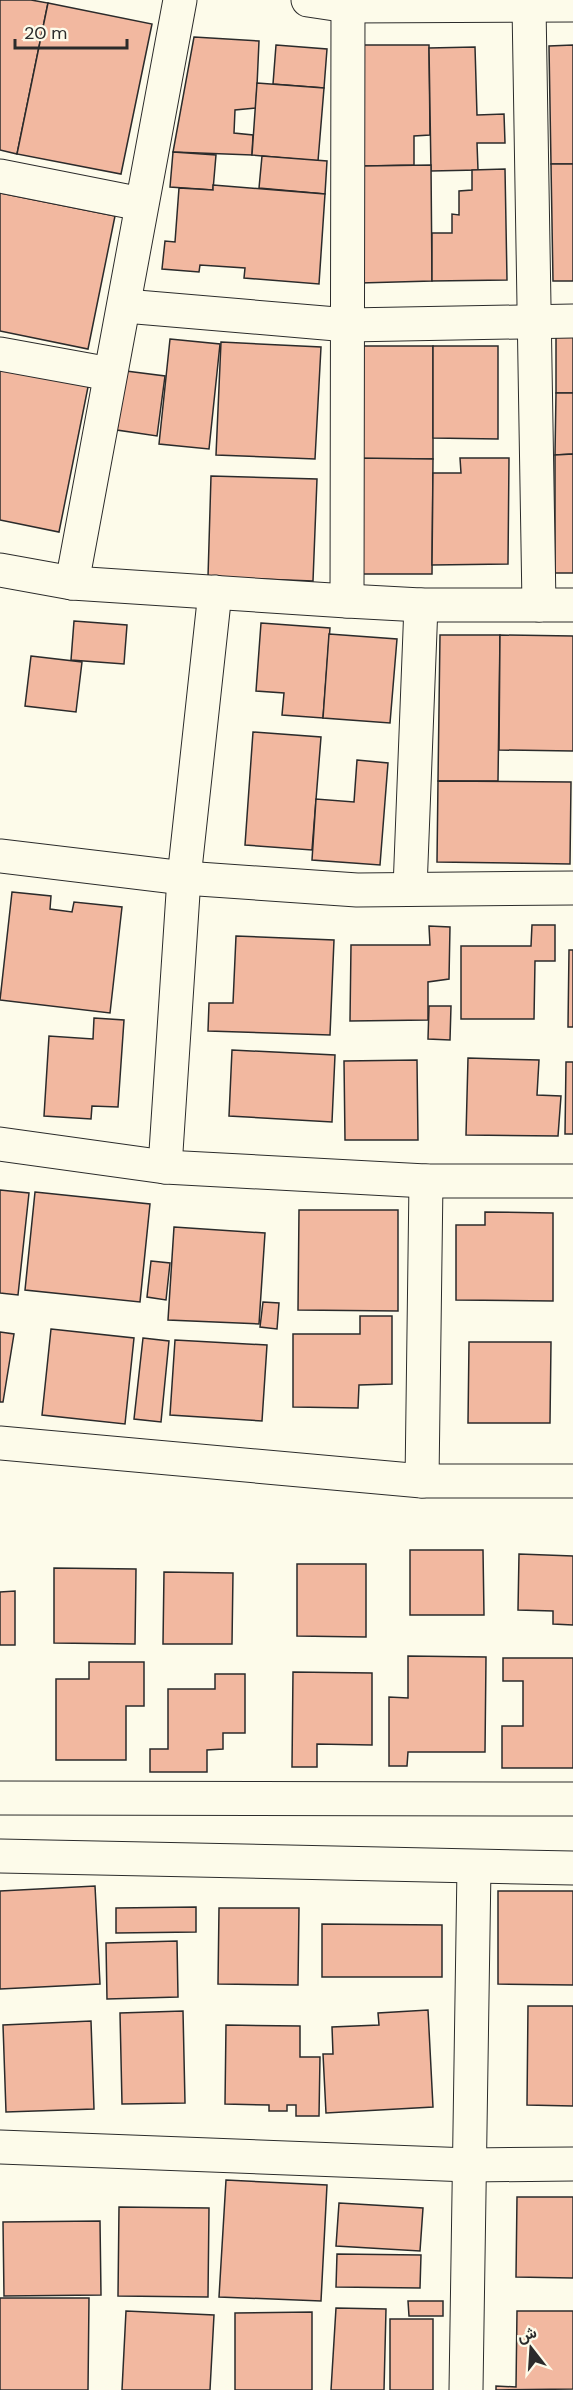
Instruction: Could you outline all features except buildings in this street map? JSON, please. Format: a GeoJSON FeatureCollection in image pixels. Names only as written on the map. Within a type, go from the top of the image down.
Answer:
{"type":"FeatureCollection","features":[{"type":"Feature","properties":{"kind":"street"},"geometry":{"type":"LineString","coordinates":[[72,583],[180,0]]}},
{"type":"Feature","properties":{"kind":"street"},"geometry":{"type":"LineString","coordinates":[[308,0],[348,6],[573,5]]}},
{"type":"Feature","properties":{"kind":"street"},"geometry":{"type":"LineString","coordinates":[[347,601],[348,6]]}},
{"type":"Feature","properties":{"kind":"street"},"geometry":{"type":"LineString","coordinates":[[529,6],[539,605]]}},
{"type":"Feature","properties":{"kind":"street"},"geometry":{"type":"LineString","coordinates":[[0,176],[141,204]]}},
{"type":"Feature","properties":{"kind":"street"},"geometry":{"type":"LineString","coordinates":[[125,306],[348,325],[573,321]]}},
{"type":"Feature","properties":{"kind":"street"},"geometry":{"type":"LineString","coordinates":[[0,354],[110,374]]}},
{"type":"Feature","properties":{"kind":"street"},"geometry":{"type":"LineString","coordinates":[[0,570],[72,583],[347,601],[421,605],[573,605]]}},
{"type":"Feature","properties":{"kind":"street"},"geometry":{"type":"LineString","coordinates":[[165,1167],[184,878],[215,592]]}},
{"type":"Feature","properties":{"kind":"street"},"geometry":{"type":"LineString","coordinates":[[411,890],[421,605]]}},
{"type":"Feature","properties":{"kind":"street"},"geometry":{"type":"LineString","coordinates":[[0,856],[184,878],[357,890],[573,888]]}},
{"type":"Feature","properties":{"kind":"street"},"geometry":{"type":"LineString","coordinates":[[0,1144],[165,1167],[426,1181],[573,1181]]}},
{"type":"Feature","properties":{"kind":"street"},"geometry":{"type":"LineString","coordinates":[[422,1481],[426,1181]]}},
{"type":"Feature","properties":{"kind":"street"},"geometry":{"type":"LineString","coordinates":[[0,1443],[422,1481],[573,1481]]}},
{"type":"Feature","properties":{"kind":"street"},"geometry":{"type":"LineString","coordinates":[[0,1798],[573,1799]]}},
{"type":"Feature","properties":{"kind":"street"},"geometry":{"type":"LineString","coordinates":[[0,1856],[573,1868]]}},
{"type":"Feature","properties":{"kind":"street"},"geometry":{"type":"LineString","coordinates":[[466,2390],[474,1867]]}},
{"type":"Feature","properties":{"kind":"street"},"geometry":{"type":"LineString","coordinates":[[0,2148],[469,2165],[573,2164]]}}]}
